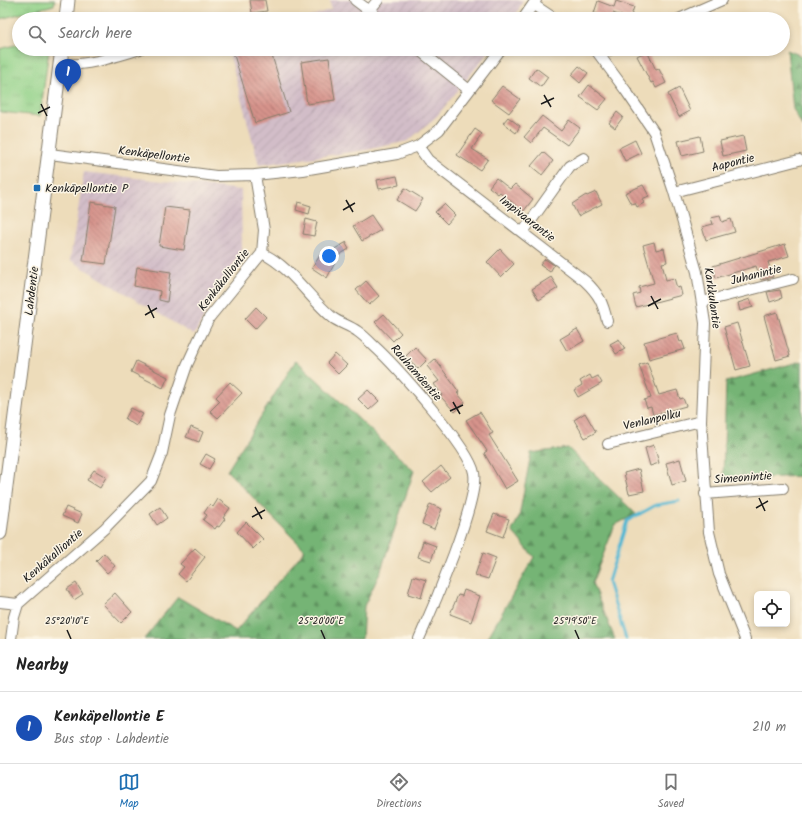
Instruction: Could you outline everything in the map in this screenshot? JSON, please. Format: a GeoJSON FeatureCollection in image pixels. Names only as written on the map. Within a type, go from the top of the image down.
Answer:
{"type":"FeatureCollection","features":[{"type":"Feature","properties":{"kind":"main road"},"geometry":{"type":"LineString","coordinates":[[67,12],[68,0]]}},
{"type":"Feature","properties":{"kind":"main road","name":"Lahdentie"},"geometry":{"type":"LineString","coordinates":[[0,533],[50,154],[61,56]]}},
{"type":"Feature","properties":{"kind":"street"},"geometry":{"type":"LineString","coordinates":[[355,0],[369,11],[378,0]]}},
{"type":"Feature","properties":{"kind":"street"},"geometry":{"type":"LineString","coordinates":[[695,12],[722,0]]}},
{"type":"Feature","properties":{"kind":"street"},"geometry":{"type":"LineString","coordinates":[[528,12],[535,3],[546,12]]}},
{"type":"Feature","properties":{"kind":"street"},"geometry":{"type":"LineString","coordinates":[[60,65],[82,65],[117,56]]}},
{"type":"Feature","properties":{"kind":"street"},"geometry":{"type":"LineString","coordinates":[[427,56],[470,90]]}},
{"type":"Feature","properties":{"kind":"street"},"geometry":{"type":"LineString","coordinates":[[255,175],[303,170],[397,154],[418,146],[438,130],[496,56]]}},
{"type":"Feature","properties":{"kind":"street","name":"Karkkulantie"},"geometry":{"type":"LineString","coordinates":[[600,56],[654,132],[674,192],[696,272],[705,323],[701,421],[705,494],[709,532],[719,574],[745,639]]}},
{"type":"Feature","properties":{"kind":"street","name":"Impivaarantie"},"geometry":{"type":"LineString","coordinates":[[418,146],[428,160],[523,232],[597,293],[604,308],[607,321]]}},
{"type":"Feature","properties":{"kind":"street","name":"Kenkäpellontie"},"geometry":{"type":"LineString","coordinates":[[50,154],[216,176],[255,175]]}},
{"type":"Feature","properties":{"kind":"street"},"geometry":{"type":"LineString","coordinates":[[523,232],[570,166],[584,158]]}},
{"type":"Feature","properties":{"kind":"street","name":"Aapontie"},"geometry":{"type":"LineString","coordinates":[[674,192],[799,160]]}},
{"type":"Feature","properties":{"kind":"street","name":"Kenkäkalliontie"},"geometry":{"type":"LineString","coordinates":[[18,604],[104,528],[151,481],[162,453],[170,415],[187,366],[209,318],[262,253],[264,230],[255,175]]}},
{"type":"Feature","properties":{"kind":"street","name":"Rauhamäentie"},"geometry":{"type":"LineString","coordinates":[[262,253],[274,259],[334,318],[357,331],[374,346],[417,392],[466,453],[475,473],[471,500],[466,515],[434,604],[419,639]]}},
{"type":"Feature","properties":{"kind":"street","name":"Juhanintie"},"geometry":{"type":"LineString","coordinates":[[702,302],[793,279]]}},
{"type":"Feature","properties":{"kind":"street","name":"Venlanpolku"},"geometry":{"type":"LineString","coordinates":[[608,444],[701,421]]}},
{"type":"Feature","properties":{"kind":"street","name":"Simeonintie"},"geometry":{"type":"LineString","coordinates":[[705,494],[783,488]]}},
{"type":"Feature","properties":{"kind":"street"},"geometry":{"type":"LineString","coordinates":[[0,602],[18,604],[14,617],[11,639]]}},
{"type":"Feature","properties":{"kind":"shaded area"},"geometry":{"type":"Polygon","coordinates":[[[330,0],[523,0],[517,12],[323,12],[331,9],[330,0]]]}},
{"type":"Feature","properties":{"kind":"shaded area"},"geometry":{"type":"Polygon","coordinates":[[[230,56],[485,56],[437,116],[408,141],[366,150],[259,165],[230,56]]]}},
{"type":"Feature","properties":{"kind":"shaded area"},"geometry":{"type":"Polygon","coordinates":[[[84,172],[241,190],[242,249],[194,335],[70,260],[84,172]]]}},
{"type":"Feature","properties":{"kind":"green space"},"geometry":{"type":"Polygon","coordinates":[[[0,0],[55,0],[54,5],[27,12],[12,12],[12,16],[0,19],[0,0]]]}},
{"type":"Feature","properties":{"kind":"green space"},"geometry":{"type":"Polygon","coordinates":[[[12,46],[12,56],[48,56],[40,116],[0,112],[0,49],[12,46]]]}},
{"type":"Feature","properties":{"kind":"green space"},"geometry":{"type":"Polygon","coordinates":[[[790,51],[802,56],[802,126],[793,109],[788,56],[790,56],[790,51]]]}},
{"type":"Feature","properties":{"kind":"green space"},"geometry":{"type":"Polygon","coordinates":[[[296,360],[414,471],[380,573],[364,606],[362,639],[144,639],[178,597],[236,631],[305,550],[227,471],[296,360]]]}},
{"type":"Feature","properties":{"kind":"green space"},"geometry":{"type":"Polygon","coordinates":[[[802,361],[802,476],[723,480],[726,382],[802,361]]]}},
{"type":"Feature","properties":{"kind":"green space"},"geometry":{"type":"Polygon","coordinates":[[[568,448],[636,514],[615,525],[592,583],[615,639],[487,639],[534,557],[512,531],[519,517],[531,453],[568,448]]]}},
{"type":"Feature","properties":{"kind":"building"},"geometry":{"type":"Polygon","coordinates":[[[250,0],[265,0],[267,11],[252,12],[250,0]]]}},
{"type":"Feature","properties":{"kind":"building"},"geometry":{"type":"Polygon","coordinates":[[[598,1],[614,7],[616,1],[634,7],[632,12],[594,12],[598,1]]]}},
{"type":"Feature","properties":{"kind":"building"},"geometry":{"type":"Polygon","coordinates":[[[234,56],[272,56],[289,112],[255,123],[234,56]]]}},
{"type":"Feature","properties":{"kind":"building"},"geometry":{"type":"Polygon","coordinates":[[[637,56],[649,56],[656,70],[659,69],[666,83],[656,88],[653,82],[651,83],[637,56]]]}},
{"type":"Feature","properties":{"kind":"building"},"geometry":{"type":"Polygon","coordinates":[[[329,58],[335,100],[307,104],[301,62],[329,58]]]}},
{"type":"Feature","properties":{"kind":"building"},"geometry":{"type":"Polygon","coordinates":[[[579,66],[588,73],[580,83],[571,75],[579,66]]]}},
{"type":"Feature","properties":{"kind":"building"},"geometry":{"type":"Polygon","coordinates":[[[536,68],[548,77],[541,87],[529,78],[536,68]]]}},
{"type":"Feature","properties":{"kind":"building"},"geometry":{"type":"Polygon","coordinates":[[[589,85],[607,99],[598,110],[580,97],[589,85]]]}},
{"type":"Feature","properties":{"kind":"building"},"geometry":{"type":"Polygon","coordinates":[[[502,86],[520,99],[509,113],[491,100],[502,86]]]}},
{"type":"Feature","properties":{"kind":"building"},"geometry":{"type":"Polygon","coordinates":[[[679,88],[690,111],[679,117],[668,94],[679,88]]]}},
{"type":"Feature","properties":{"kind":"building"},"geometry":{"type":"Polygon","coordinates":[[[617,112],[623,117],[615,128],[609,123],[617,112]]]}},
{"type":"Feature","properties":{"kind":"building"},"geometry":{"type":"Polygon","coordinates":[[[542,116],[561,131],[569,120],[580,128],[567,145],[543,128],[531,143],[524,137],[542,116]]]}},
{"type":"Feature","properties":{"kind":"building"},"geometry":{"type":"Polygon","coordinates":[[[508,117],[520,126],[516,133],[503,123],[508,117]]]}},
{"type":"Feature","properties":{"kind":"building"},"geometry":{"type":"Polygon","coordinates":[[[475,129],[482,134],[472,149],[488,159],[480,170],[457,155],[475,129]]]}},
{"type":"Feature","properties":{"kind":"building"},"geometry":{"type":"Polygon","coordinates":[[[700,136],[703,151],[682,156],[678,141],[700,136]]]}},
{"type":"Feature","properties":{"kind":"building"},"geometry":{"type":"Polygon","coordinates":[[[743,136],[746,151],[723,156],[720,141],[743,136]]]}},
{"type":"Feature","properties":{"kind":"building"},"geometry":{"type":"Polygon","coordinates":[[[635,140],[641,153],[625,161],[619,148],[635,140]]]}},
{"type":"Feature","properties":{"kind":"building"},"geometry":{"type":"Polygon","coordinates":[[[543,152],[553,161],[542,175],[531,166],[543,152]]]}},
{"type":"Feature","properties":{"kind":"building"},"geometry":{"type":"Polygon","coordinates":[[[397,176],[399,185],[379,189],[377,180],[397,176]]]}},
{"type":"Feature","properties":{"kind":"building"},"geometry":{"type":"Polygon","coordinates":[[[496,178],[510,189],[515,184],[533,199],[523,212],[500,192],[498,194],[489,187],[496,178]]]}},
{"type":"Feature","properties":{"kind":"building"},"geometry":{"type":"Polygon","coordinates":[[[643,185],[649,196],[642,199],[644,203],[637,207],[635,203],[631,204],[625,193],[643,185]]]}},
{"type":"Feature","properties":{"kind":"building"},"geometry":{"type":"Polygon","coordinates":[[[405,188],[423,199],[415,211],[397,200],[405,188]]]}},
{"type":"Feature","properties":{"kind":"building"},"geometry":{"type":"Polygon","coordinates":[[[596,192],[602,204],[578,216],[572,204],[586,195],[587,196],[596,192]]]}},
{"type":"Feature","properties":{"kind":"building"},"geometry":{"type":"Polygon","coordinates":[[[91,202],[115,206],[106,264],[83,261],[91,202]]]}},
{"type":"Feature","properties":{"kind":"building"},"geometry":{"type":"Polygon","coordinates":[[[298,202],[311,206],[309,214],[296,210],[298,202]]]}},
{"type":"Feature","properties":{"kind":"building"},"geometry":{"type":"Polygon","coordinates":[[[444,204],[455,215],[447,224],[435,212],[444,204]]]}},
{"type":"Feature","properties":{"kind":"building"},"geometry":{"type":"Polygon","coordinates":[[[165,207],[190,210],[184,250],[159,246],[165,207]]]}},
{"type":"Feature","properties":{"kind":"building"},"geometry":{"type":"Polygon","coordinates":[[[371,215],[381,230],[362,241],[353,226],[371,215]]]}},
{"type":"Feature","properties":{"kind":"building"},"geometry":{"type":"Polygon","coordinates":[[[720,216],[722,222],[731,219],[735,232],[706,240],[702,227],[713,224],[711,218],[720,216]]]}},
{"type":"Feature","properties":{"kind":"building"},"geometry":{"type":"Polygon","coordinates":[[[306,219],[317,222],[314,236],[303,234],[306,219]]]}},
{"type":"Feature","properties":{"kind":"building"},"geometry":{"type":"Polygon","coordinates":[[[347,242],[346,244],[349,249],[339,255],[327,278],[312,268],[324,249],[329,252],[347,242]]]}},
{"type":"Feature","properties":{"kind":"building"},"geometry":{"type":"Polygon","coordinates":[[[654,242],[656,250],[664,248],[667,262],[662,263],[666,280],[674,278],[677,288],[680,287],[682,295],[636,307],[633,295],[640,293],[639,287],[654,283],[643,245],[654,242]]]}},
{"type":"Feature","properties":{"kind":"building"},"geometry":{"type":"Polygon","coordinates":[[[785,244],[789,256],[768,262],[773,277],[761,280],[756,266],[716,278],[713,266],[785,244]]]}},
{"type":"Feature","properties":{"kind":"building"},"geometry":{"type":"Polygon","coordinates":[[[500,249],[514,264],[501,277],[487,262],[500,249]]]}},
{"type":"Feature","properties":{"kind":"building"},"geometry":{"type":"Polygon","coordinates":[[[545,259],[554,265],[550,272],[540,265],[545,259]]]}},
{"type":"Feature","properties":{"kind":"building"},"geometry":{"type":"Polygon","coordinates":[[[137,267],[171,272],[167,302],[159,300],[160,291],[134,286],[137,267]]]}},
{"type":"Feature","properties":{"kind":"building"},"geometry":{"type":"Polygon","coordinates":[[[551,277],[558,288],[539,300],[532,289],[551,277]]]}},
{"type":"Feature","properties":{"kind":"building"},"geometry":{"type":"Polygon","coordinates":[[[366,281],[379,296],[369,305],[356,290],[366,281]]]}},
{"type":"Feature","properties":{"kind":"building"},"geometry":{"type":"Polygon","coordinates":[[[780,290],[782,298],[770,302],[767,292],[780,290]]]}},
{"type":"Feature","properties":{"kind":"building"},"geometry":{"type":"Polygon","coordinates":[[[750,299],[753,307],[740,311],[738,303],[750,299]]]}},
{"type":"Feature","properties":{"kind":"building"},"geometry":{"type":"Polygon","coordinates":[[[256,307],[266,317],[255,329],[245,319],[256,307]]]}},
{"type":"Feature","properties":{"kind":"building"},"geometry":{"type":"Polygon","coordinates":[[[777,312],[790,356],[776,360],[764,316],[777,312]]]}},
{"type":"Feature","properties":{"kind":"building"},"geometry":{"type":"Polygon","coordinates":[[[384,314],[401,333],[393,341],[375,322],[384,314]]]}},
{"type":"Feature","properties":{"kind":"building"},"geometry":{"type":"Polygon","coordinates":[[[737,323],[750,366],[736,370],[724,327],[737,323]]]}},
{"type":"Feature","properties":{"kind":"building"},"geometry":{"type":"Polygon","coordinates":[[[577,329],[584,341],[567,351],[560,339],[577,329]]]}},
{"type":"Feature","properties":{"kind":"building"},"geometry":{"type":"Polygon","coordinates":[[[677,333],[680,342],[682,341],[685,349],[649,359],[644,342],[677,333]]]}},
{"type":"Feature","properties":{"kind":"building"},"geometry":{"type":"Polygon","coordinates":[[[619,339],[625,349],[616,354],[610,344],[619,339]]]}},
{"type":"Feature","properties":{"kind":"building"},"geometry":{"type":"Polygon","coordinates":[[[415,347],[427,360],[418,369],[406,356],[415,347]]]}},
{"type":"Feature","properties":{"kind":"building"},"geometry":{"type":"Polygon","coordinates":[[[335,354],[347,365],[338,374],[327,363],[335,354]]]}},
{"type":"Feature","properties":{"kind":"building"},"geometry":{"type":"Polygon","coordinates":[[[435,359],[459,392],[457,393],[465,402],[455,412],[440,396],[442,395],[434,384],[439,381],[427,366],[435,359]]]}},
{"type":"Feature","properties":{"kind":"building"},"geometry":{"type":"Polygon","coordinates":[[[136,361],[168,377],[163,388],[131,372],[136,361]]]}},
{"type":"Feature","properties":{"kind":"building"},"geometry":{"type":"Polygon","coordinates":[[[647,362],[659,395],[677,390],[680,399],[683,398],[686,406],[653,415],[651,407],[647,408],[644,400],[651,398],[639,365],[647,362]]]}},
{"type":"Feature","properties":{"kind":"building"},"geometry":{"type":"Polygon","coordinates":[[[590,375],[592,379],[598,376],[602,383],[578,397],[574,390],[582,385],[580,381],[590,375]]]}},
{"type":"Feature","properties":{"kind":"building"},"geometry":{"type":"Polygon","coordinates":[[[230,382],[242,393],[218,418],[210,411],[220,401],[216,397],[230,382]]]}},
{"type":"Feature","properties":{"kind":"building"},"geometry":{"type":"Polygon","coordinates":[[[368,390],[379,401],[369,410],[358,399],[368,390]]]}},
{"type":"Feature","properties":{"kind":"building"},"geometry":{"type":"Polygon","coordinates":[[[131,408],[143,414],[136,426],[125,419],[131,408]]]}},
{"type":"Feature","properties":{"kind":"building"},"geometry":{"type":"Polygon","coordinates":[[[480,412],[493,433],[489,435],[518,481],[505,489],[484,453],[487,451],[466,420],[480,412]]]}},
{"type":"Feature","properties":{"kind":"building"},"geometry":{"type":"Polygon","coordinates":[[[585,413],[596,432],[585,438],[574,420],[585,413]]]}},
{"type":"Feature","properties":{"kind":"building"},"geometry":{"type":"Polygon","coordinates":[[[191,427],[203,432],[199,442],[186,437],[191,427]]]}},
{"type":"Feature","properties":{"kind":"building"},"geometry":{"type":"Polygon","coordinates":[[[654,445],[659,463],[650,466],[645,448],[654,445]]]}},
{"type":"Feature","properties":{"kind":"building"},"geometry":{"type":"Polygon","coordinates":[[[206,454],[215,459],[209,469],[200,464],[206,454]]]}},
{"type":"Feature","properties":{"kind":"building"},"geometry":{"type":"Polygon","coordinates":[[[680,459],[686,481],[672,485],[666,463],[680,459]]]}},
{"type":"Feature","properties":{"kind":"building"},"geometry":{"type":"Polygon","coordinates":[[[441,466],[450,477],[432,492],[423,482],[441,466]]]}},
{"type":"Feature","properties":{"kind":"building"},"geometry":{"type":"Polygon","coordinates":[[[639,469],[644,491],[629,494],[624,473],[639,469]]]}},
{"type":"Feature","properties":{"kind":"building"},"geometry":{"type":"Polygon","coordinates":[[[94,470],[106,477],[100,488],[87,480],[94,470]]]}},
{"type":"Feature","properties":{"kind":"building"},"geometry":{"type":"Polygon","coordinates":[[[218,499],[230,508],[223,518],[225,519],[219,527],[217,526],[215,529],[203,520],[207,515],[204,513],[210,504],[213,507],[218,499]]]}},
{"type":"Feature","properties":{"kind":"building"},"geometry":{"type":"Polygon","coordinates":[[[430,504],[442,509],[434,529],[422,524],[430,504]]]}},
{"type":"Feature","properties":{"kind":"building"},"geometry":{"type":"Polygon","coordinates":[[[66,507],[82,514],[78,523],[62,516],[66,507]]]}},
{"type":"Feature","properties":{"kind":"building"},"geometry":{"type":"Polygon","coordinates":[[[160,507],[167,518],[157,525],[150,514],[160,507]]]}},
{"type":"Feature","properties":{"kind":"building"},"geometry":{"type":"Polygon","coordinates":[[[494,514],[509,519],[503,537],[487,531],[494,514]]]}},
{"type":"Feature","properties":{"kind":"building"},"geometry":{"type":"Polygon","coordinates":[[[246,522],[263,539],[253,549],[237,532],[246,522]]]}},
{"type":"Feature","properties":{"kind":"building"},"geometry":{"type":"Polygon","coordinates":[[[423,541],[436,546],[431,561],[418,557],[423,541]]]}},
{"type":"Feature","properties":{"kind":"building"},"geometry":{"type":"Polygon","coordinates":[[[195,548],[205,557],[186,581],[178,574],[184,567],[180,564],[195,548]]]}},
{"type":"Feature","properties":{"kind":"building"},"geometry":{"type":"Polygon","coordinates":[[[104,553],[115,566],[107,573],[96,561],[104,553]]]}},
{"type":"Feature","properties":{"kind":"building"},"geometry":{"type":"Polygon","coordinates":[[[483,553],[496,558],[488,579],[475,575],[483,553]]]}},
{"type":"Feature","properties":{"kind":"building"},"geometry":{"type":"Polygon","coordinates":[[[413,576],[426,580],[421,598],[408,594],[413,576]]]}},
{"type":"Feature","properties":{"kind":"building"},"geometry":{"type":"Polygon","coordinates":[[[76,583],[83,594],[74,600],[67,589],[76,583]]]}},
{"type":"Feature","properties":{"kind":"building"},"geometry":{"type":"Polygon","coordinates":[[[464,590],[480,596],[471,622],[450,614],[458,595],[462,596],[464,590]]]}},
{"type":"Feature","properties":{"kind":"building"},"geometry":{"type":"Polygon","coordinates":[[[115,593],[132,612],[121,623],[103,604],[115,593]]]}},
{"type":"Feature","properties":{"kind":"waterway"},"geometry":{"type":"LineString","coordinates":[[626,639],[608,582],[627,521],[656,505],[679,501]]}},
{"type":"Feature","properties":{"kind":"place","name":"Kenkäpellontie E"},"geometry":{"type":"Point","coordinates":[68,92]}},
{"type":"Feature","properties":{"kind":"place","name":"Kenkäpellontie P"},"geometry":{"type":"Point","coordinates":[37,188]}}]}
